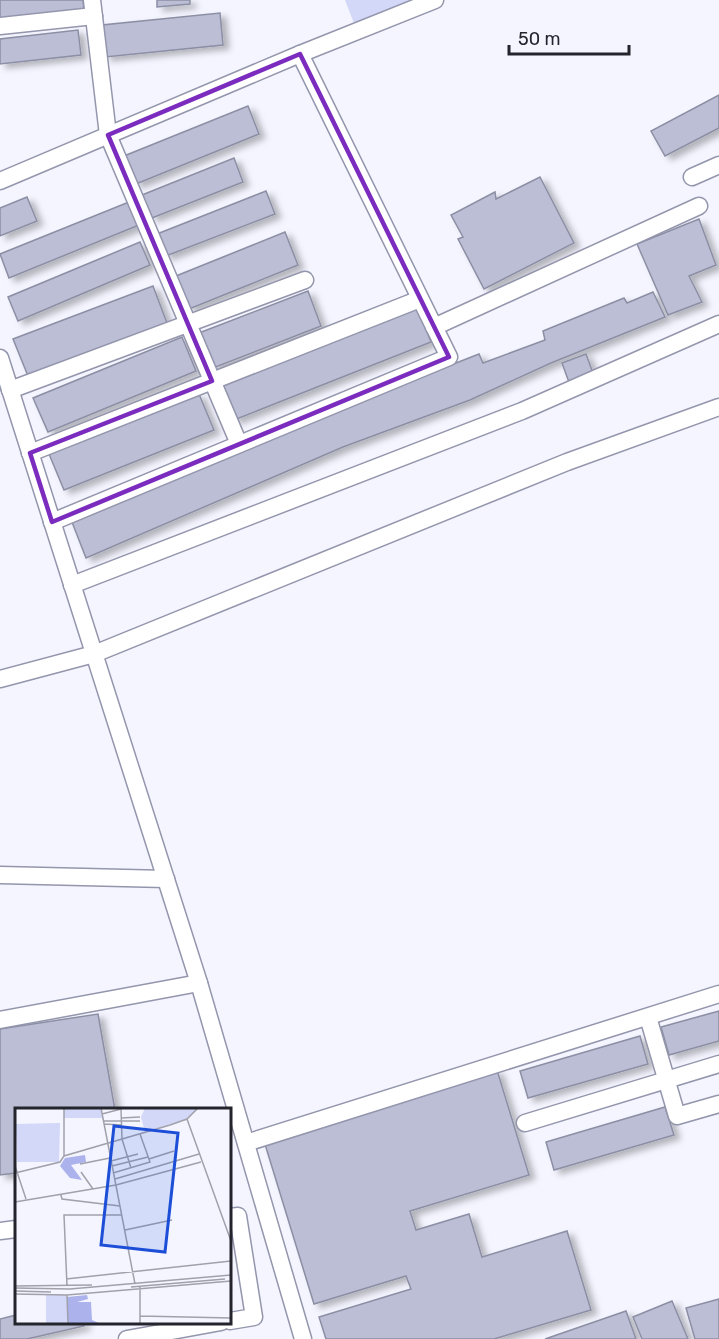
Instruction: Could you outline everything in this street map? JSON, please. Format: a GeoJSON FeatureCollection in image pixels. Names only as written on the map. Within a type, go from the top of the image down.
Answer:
{"type":"FeatureCollection","features":[{"type":"Feature","properties":{"kind":"street"},"geometry":{"type":"LineString","coordinates":[[0,181],[300,54],[435,0]]}},
{"type":"Feature","properties":{"kind":"street"},"geometry":{"type":"LineString","coordinates":[[0,26],[93,8],[108,135],[239,444]]}},
{"type":"Feature","properties":{"kind":"street"},"geometry":{"type":"LineString","coordinates":[[52,522],[449,357],[300,54]]}},
{"type":"Feature","properties":{"kind":"street"},"geometry":{"type":"LineString","coordinates":[[693,177],[719,165]]}},
{"type":"Feature","properties":{"kind":"street"},"geometry":{"type":"LineString","coordinates":[[434,327],[699,206]]}},
{"type":"Feature","properties":{"kind":"street"},"geometry":{"type":"LineString","coordinates":[[10,390],[305,280]]}},
{"type":"Feature","properties":{"kind":"street"},"geometry":{"type":"LineString","coordinates":[[30,453],[420,298]]}},
{"type":"Feature","properties":{"kind":"street"},"geometry":{"type":"LineString","coordinates":[[72,585],[522,411],[719,324]]}},
{"type":"Feature","properties":{"kind":"street"},"geometry":{"type":"LineString","coordinates":[[0,358],[199,983],[303,1339]]}},
{"type":"Feature","properties":{"kind":"street"},"geometry":{"type":"LineString","coordinates":[[0,679],[94,654],[567,462],[719,406]]}},
{"type":"Feature","properties":{"kind":"street"},"geometry":{"type":"LineString","coordinates":[[0,874],[166,879]]}},
{"type":"Feature","properties":{"kind":"street"},"geometry":{"type":"LineString","coordinates":[[0,1020],[199,983]]}},
{"type":"Feature","properties":{"kind":"street"},"geometry":{"type":"LineString","coordinates":[[246,1143],[719,994]]}},
{"type":"Feature","properties":{"kind":"street"},"geometry":{"type":"LineString","coordinates":[[648,1017],[677,1116],[719,1104]]}},
{"type":"Feature","properties":{"kind":"street"},"geometry":{"type":"LineString","coordinates":[[525,1123],[719,1064]]}},
{"type":"Feature","properties":{"kind":"street"},"geometry":{"type":"LineString","coordinates":[[231,1216],[237,1216],[254,1317],[231,1321]]}},
{"type":"Feature","properties":{"kind":"street"},"geometry":{"type":"LineString","coordinates":[[0,1231],[15,1228]]}},
{"type":"Feature","properties":{"kind":"street"},"geometry":{"type":"LineString","coordinates":[[127,1339],[215,1324]]}},
{"type":"Feature","properties":{"kind":"highlighted area"},"geometry":{"type":"Polygon","coordinates":[[[300,54],[449,357],[52,522],[30,453],[212,381],[108,135],[300,54]]]}},
{"type":"Feature","properties":{"kind":"shaded area"},"geometry":{"type":"Polygon","coordinates":[[[345,0],[435,0],[357,31],[345,0]]]}},
{"type":"Feature","properties":{"kind":"building"},"geometry":{"type":"Polygon","coordinates":[[[0,0],[83,0],[84,11],[0,20],[0,0]]]}},
{"type":"Feature","properties":{"kind":"building"},"geometry":{"type":"Polygon","coordinates":[[[157,0],[190,0],[190,4],[157,7],[157,0]]]}},
{"type":"Feature","properties":{"kind":"building"},"geometry":{"type":"Polygon","coordinates":[[[220,13],[223,45],[105,57],[102,25],[220,13]]]}},
{"type":"Feature","properties":{"kind":"building"},"geometry":{"type":"Polygon","coordinates":[[[78,30],[81,55],[0,64],[0,39],[78,30]]]}},
{"type":"Feature","properties":{"kind":"building"},"geometry":{"type":"Polygon","coordinates":[[[719,95],[719,128],[665,156],[651,131],[719,95]]]}},
{"type":"Feature","properties":{"kind":"building"},"geometry":{"type":"Polygon","coordinates":[[[248,106],[259,134],[136,184],[124,156],[248,106]]]}},
{"type":"Feature","properties":{"kind":"building"},"geometry":{"type":"Polygon","coordinates":[[[234,158],[243,182],[152,218],[142,195],[234,158]]]}},
{"type":"Feature","properties":{"kind":"building"},"geometry":{"type":"Polygon","coordinates":[[[540,177],[574,243],[484,289],[458,239],[463,237],[451,215],[495,192],[496,199],[540,177]]]}},
{"type":"Feature","properties":{"kind":"building"},"geometry":{"type":"Polygon","coordinates":[[[266,191],[275,214],[166,256],[157,234],[266,191]]]}},
{"type":"Feature","properties":{"kind":"building"},"geometry":{"type":"Polygon","coordinates":[[[27,197],[37,221],[0,236],[0,208],[27,197]]]}},
{"type":"Feature","properties":{"kind":"building"},"geometry":{"type":"Polygon","coordinates":[[[129,202],[139,225],[9,278],[0,254],[129,202]]]}},
{"type":"Feature","properties":{"kind":"building"},"geometry":{"type":"Polygon","coordinates":[[[699,219],[716,265],[689,276],[702,302],[668,315],[637,244],[699,219]]]}},
{"type":"Feature","properties":{"kind":"building"},"geometry":{"type":"Polygon","coordinates":[[[285,232],[298,265],[189,309],[176,276],[285,232]]]}},
{"type":"Feature","properties":{"kind":"building"},"geometry":{"type":"Polygon","coordinates":[[[140,242],[150,265],[18,321],[8,297],[140,242]]]}},
{"type":"Feature","properties":{"kind":"building"},"geometry":{"type":"Polygon","coordinates":[[[153,286],[167,323],[28,376],[13,339],[153,286]]]}},
{"type":"Feature","properties":{"kind":"building"},"geometry":{"type":"Polygon","coordinates":[[[308,291],[321,326],[213,368],[199,333],[308,291]]]}},
{"type":"Feature","properties":{"kind":"building"},"geometry":{"type":"Polygon","coordinates":[[[653,292],[665,317],[551,363],[470,400],[343,447],[86,558],[70,517],[479,354],[483,363],[545,340],[543,331],[624,298],[627,303],[653,292]]]}},
{"type":"Feature","properties":{"kind":"building"},"geometry":{"type":"Polygon","coordinates":[[[417,307],[431,342],[234,420],[221,385],[417,307]]]}},
{"type":"Feature","properties":{"kind":"building"},"geometry":{"type":"Polygon","coordinates":[[[182,337],[196,371],[48,432],[33,398],[182,337]]]}},
{"type":"Feature","properties":{"kind":"building"},"geometry":{"type":"Polygon","coordinates":[[[586,354],[594,376],[570,385],[562,363],[586,354]]]}},
{"type":"Feature","properties":{"kind":"building"},"geometry":{"type":"Polygon","coordinates":[[[199,394],[214,430],[64,490],[49,454],[199,394]]]}},
{"type":"Feature","properties":{"kind":"building"},"geometry":{"type":"Polygon","coordinates":[[[719,1011],[719,1041],[669,1055],[661,1027],[719,1011]]]}},
{"type":"Feature","properties":{"kind":"building"},"geometry":{"type":"Polygon","coordinates":[[[98,1014],[115,1108],[15,1108],[15,1173],[0,1175],[0,1029],[98,1014]]]}},
{"type":"Feature","properties":{"kind":"building"},"geometry":{"type":"Polygon","coordinates":[[[640,1036],[648,1064],[528,1098],[520,1071],[640,1036]]]}},
{"type":"Feature","properties":{"kind":"building"},"geometry":{"type":"Polygon","coordinates":[[[497,1070],[529,1175],[410,1211],[416,1230],[469,1214],[482,1257],[567,1231],[591,1310],[494,1339],[326,1339],[319,1317],[411,1289],[406,1276],[314,1304],[264,1141],[497,1070]]]}},
{"type":"Feature","properties":{"kind":"building"},"geometry":{"type":"Polygon","coordinates":[[[665,1107],[674,1135],[554,1170],[546,1142],[665,1107]]]}},
{"type":"Feature","properties":{"kind":"building"},"geometry":{"type":"Polygon","coordinates":[[[719,1299],[719,1339],[695,1339],[686,1308],[719,1299]]]}},
{"type":"Feature","properties":{"kind":"building"},"geometry":{"type":"Polygon","coordinates":[[[672,1301],[688,1339],[642,1339],[633,1317],[672,1301]]]}},
{"type":"Feature","properties":{"kind":"building"},"geometry":{"type":"Polygon","coordinates":[[[626,1311],[636,1339],[545,1339],[626,1311]]]}},
{"type":"Feature","properties":{"kind":"building"},"geometry":{"type":"Polygon","coordinates":[[[15,1315],[15,1324],[84,1324],[84,1326],[27,1339],[0,1339],[0,1319],[15,1315]]]}}]}
